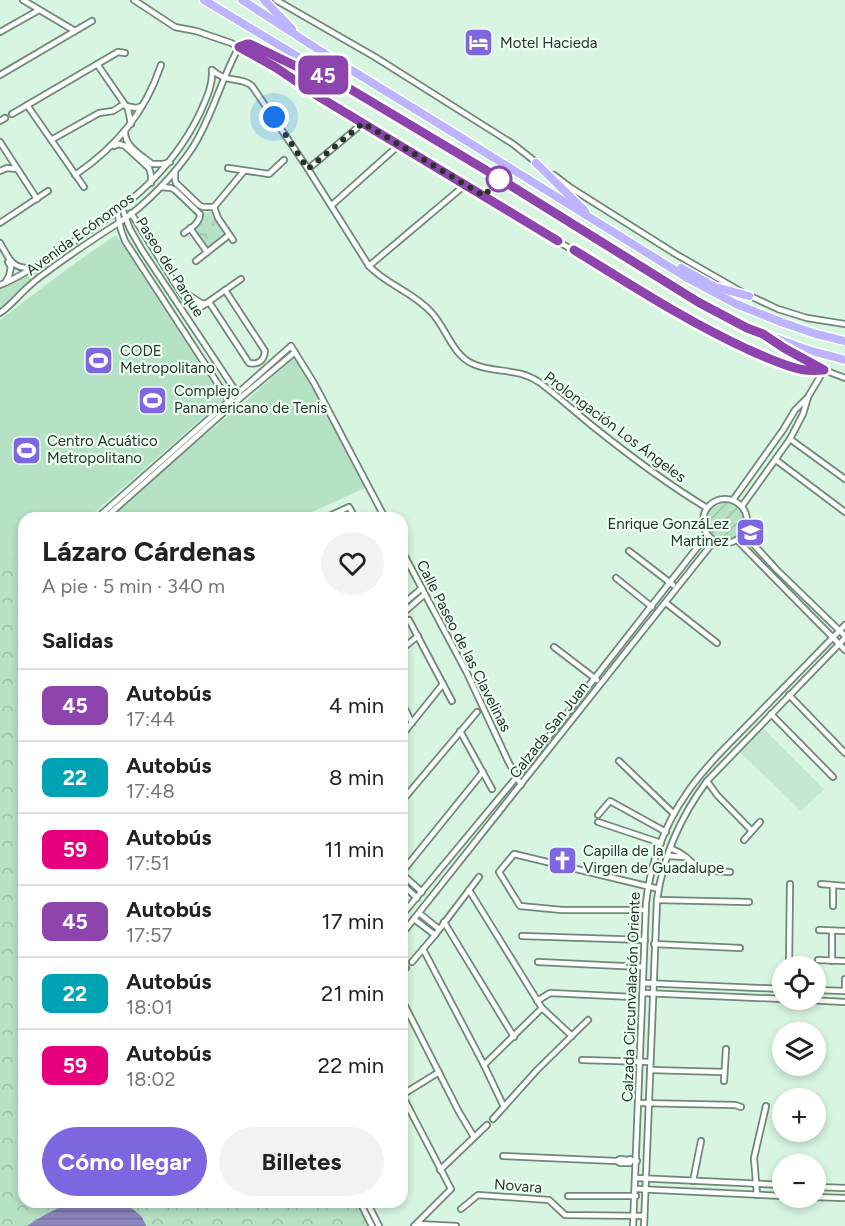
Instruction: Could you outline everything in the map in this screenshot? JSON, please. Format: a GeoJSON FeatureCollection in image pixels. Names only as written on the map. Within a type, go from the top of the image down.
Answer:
{"type":"FeatureCollection","features":[{"type":"Feature","properties":{"kind":"highway"},"geometry":{"type":"LineString","coordinates":[[204,0],[484,169],[698,302],[747,328],[808,350],[845,360]]}},
{"type":"Feature","properties":{"kind":"highway"},"geometry":{"type":"LineString","coordinates":[[242,0],[689,279],[736,304],[781,322],[845,341]]}},
{"type":"Feature","properties":{"kind":"highway"},"geometry":{"type":"LineString","coordinates":[[264,0],[303,40]]}},
{"type":"Feature","properties":{"kind":"highway"},"geometry":{"type":"LineString","coordinates":[[239,47],[250,44],[306,71],[330,77]]}},
{"type":"Feature","properties":{"kind":"highway"},"geometry":{"type":"LineString","coordinates":[[536,163],[594,220]]}},
{"type":"Feature","properties":{"kind":"highway"},"geometry":{"type":"LineString","coordinates":[[626,240],[643,245],[715,287],[750,296]]}},
{"type":"Feature","properties":{"kind":"main road"},"geometry":{"type":"LineString","coordinates":[[763,334],[824,370]]}},
{"type":"Feature","properties":{"kind":"street"},"geometry":{"type":"LineString","coordinates":[[23,0],[75,31]]}},
{"type":"Feature","properties":{"kind":"street"},"geometry":{"type":"LineString","coordinates":[[134,0],[176,27],[196,31],[239,47],[275,67],[399,146],[704,328],[778,361],[805,370],[824,370],[845,378]]}},
{"type":"Feature","properties":{"kind":"street"},"geometry":{"type":"LineString","coordinates":[[276,0],[375,57],[513,144],[572,188],[675,253],[750,296],[778,309],[807,318],[845,324]]}},
{"type":"Feature","properties":{"kind":"street"},"geometry":{"type":"LineString","coordinates":[[0,32],[39,10]]}},
{"type":"Feature","properties":{"kind":"street"},"geometry":{"type":"LineString","coordinates":[[0,75],[92,21]]}},
{"type":"Feature","properties":{"kind":"street","name":"Avenida Ecónomos"},"geometry":{"type":"LineString","coordinates":[[0,313],[29,286],[70,254],[120,222],[161,187],[196,141],[239,47]]}},
{"type":"Feature","properties":{"kind":"street"},"geometry":{"type":"LineString","coordinates":[[12,114],[118,52],[125,53]]}},
{"type":"Feature","properties":{"kind":"street"},"geometry":{"type":"LineString","coordinates":[[97,64],[125,105],[131,124]]}},
{"type":"Feature","properties":{"kind":"street"},"geometry":{"type":"LineString","coordinates":[[75,175],[111,147],[131,124],[154,83],[161,65]]}},
{"type":"Feature","properties":{"kind":"street","name":"Avenida Ecónomos"},"geometry":{"type":"LineString","coordinates":[[2,284],[32,268],[120,209],[151,183],[170,162],[188,136],[210,89],[212,70],[223,78]]}},
{"type":"Feature","properties":{"kind":"street"},"geometry":{"type":"LineString","coordinates":[[223,78],[247,81],[252,86],[332,205],[369,266],[465,185]]}},
{"type":"Feature","properties":{"kind":"street"},"geometry":{"type":"LineString","coordinates":[[210,89],[218,93]]}},
{"type":"Feature","properties":{"kind":"street"},"geometry":{"type":"LineString","coordinates":[[27,105],[84,187]]}},
{"type":"Feature","properties":{"kind":"street"},"geometry":{"type":"LineString","coordinates":[[51,140],[99,113],[113,111],[125,105],[132,108],[142,106]]}},
{"type":"Feature","properties":{"kind":"street"},"geometry":{"type":"LineString","coordinates":[[308,169],[363,123]]}},
{"type":"Feature","properties":{"kind":"street"},"geometry":{"type":"LineString","coordinates":[[125,131],[128,143],[152,164],[170,162]]}},
{"type":"Feature","properties":{"kind":"street"},"geometry":{"type":"LineString","coordinates":[[188,136],[196,141]]}},
{"type":"Feature","properties":{"kind":"street"},"geometry":{"type":"LineString","coordinates":[[0,142],[37,199]]}},
{"type":"Feature","properties":{"kind":"street"},"geometry":{"type":"LineString","coordinates":[[111,147],[121,144],[135,155],[149,168],[151,183]]}},
{"type":"Feature","properties":{"kind":"street"},"geometry":{"type":"LineString","coordinates":[[332,205],[399,146]]}},
{"type":"Feature","properties":{"kind":"street"},"geometry":{"type":"LineString","coordinates":[[1,171],[10,157]]}},
{"type":"Feature","properties":{"kind":"street"},"geometry":{"type":"LineString","coordinates":[[228,168],[269,174],[284,160]]}},
{"type":"Feature","properties":{"kind":"street"},"geometry":{"type":"LineString","coordinates":[[1,171],[11,168],[18,169]]}},
{"type":"Feature","properties":{"kind":"street"},"geometry":{"type":"LineString","coordinates":[[175,170],[175,180],[178,186],[203,207],[214,207]]}},
{"type":"Feature","properties":{"kind":"street"},"geometry":{"type":"LineString","coordinates":[[214,207],[244,171]]}},
{"type":"Feature","properties":{"kind":"street"},"geometry":{"type":"LineString","coordinates":[[161,187],[175,190],[200,214],[197,222],[184,233]]}},
{"type":"Feature","properties":{"kind":"street"},"geometry":{"type":"LineString","coordinates":[[0,223],[48,191]]}},
{"type":"Feature","properties":{"kind":"street"},"geometry":{"type":"LineString","coordinates":[[196,261],[231,237],[218,218],[214,207]]}},
{"type":"Feature","properties":{"kind":"street","name":"Paseo del Parque"},"geometry":{"type":"LineString","coordinates":[[120,209],[142,250],[241,398]]}},
{"type":"Feature","properties":{"kind":"street","name":"Paseo del Parque"},"geometry":{"type":"LineString","coordinates":[[120,209],[121,230],[125,241],[232,405]]}},
{"type":"Feature","properties":{"kind":"street","name":"Paseo del Parque"},"geometry":{"type":"LineString","coordinates":[[131,213],[187,301],[194,308],[207,303]]}},
{"type":"Feature","properties":{"kind":"street"},"geometry":{"type":"LineString","coordinates":[[190,228],[207,252]]}},
{"type":"Feature","properties":{"kind":"street"},"geometry":{"type":"LineString","coordinates":[[0,243],[13,266]]}},
{"type":"Feature","properties":{"kind":"street"},"geometry":{"type":"LineString","coordinates":[[0,250],[13,266],[32,268]]}},
{"type":"Feature","properties":{"kind":"street"},"geometry":{"type":"LineString","coordinates":[[2,284],[9,276],[13,266]]}},
{"type":"Feature","properties":{"kind":"street","name":"Prolongación Los Ángeles"},"geometry":{"type":"LineString","coordinates":[[369,266],[429,309],[465,359],[473,364],[532,378],[615,443],[707,508]]}},
{"type":"Feature","properties":{"kind":"street"},"geometry":{"type":"LineString","coordinates":[[225,290],[265,351],[261,361],[249,363],[207,303],[225,290],[241,279]]}},
{"type":"Feature","properties":{"kind":"street"},"geometry":{"type":"LineString","coordinates":[[172,313],[180,308]]}},
{"type":"Feature","properties":{"kind":"street"},"geometry":{"type":"LineString","coordinates":[[103,512],[291,346],[314,383],[382,512]]}},
{"type":"Feature","properties":{"kind":"street"},"geometry":{"type":"LineString","coordinates":[[112,512],[295,352]]}},
{"type":"Feature","properties":{"kind":"street"},"geometry":{"type":"LineString","coordinates":[[742,506],[790,439],[803,414],[808,397],[824,370]]}},
{"type":"Feature","properties":{"kind":"street"},"geometry":{"type":"LineString","coordinates":[[733,500],[795,410],[808,397]]}},
{"type":"Feature","properties":{"kind":"street"},"geometry":{"type":"LineString","coordinates":[[790,439],[845,479]]}},
{"type":"Feature","properties":{"kind":"street"},"geometry":{"type":"LineString","coordinates":[[776,460],[845,512]]}},
{"type":"Feature","properties":{"kind":"street"},"geometry":{"type":"LineString","coordinates":[[722,499],[733,500],[742,506],[747,519],[746,529],[736,540],[728,543],[714,541],[707,535],[702,522],[707,508],[722,499]]}},
{"type":"Feature","properties":{"kind":"street"},"geometry":{"type":"LineString","coordinates":[[338,512],[349,507],[352,512]]}},
{"type":"Feature","properties":{"kind":"street"},"geometry":{"type":"LineString","coordinates":[[743,533],[845,637]]}},
{"type":"Feature","properties":{"kind":"street","name":"Calzada San Juan"},"geometry":{"type":"LineString","coordinates":[[408,908],[595,679],[707,535]]}},
{"type":"Feature","properties":{"kind":"street"},"geometry":{"type":"LineString","coordinates":[[736,540],[845,650]]}},
{"type":"Feature","properties":{"kind":"street","name":"Calzada San Juan"},"geometry":{"type":"LineString","coordinates":[[408,927],[714,541]]}},
{"type":"Feature","properties":{"kind":"street"},"geometry":{"type":"LineString","coordinates":[[629,550],[677,588]]}},
{"type":"Feature","properties":{"kind":"street","name":"Calle Paseo de las Clavelinas"},"geometry":{"type":"LineString","coordinates":[[408,562],[467,673],[521,785]]}},
{"type":"Feature","properties":{"kind":"street"},"geometry":{"type":"LineString","coordinates":[[616,578],[652,607]]}},
{"type":"Feature","properties":{"kind":"street"},"geometry":{"type":"LineString","coordinates":[[408,600],[422,588]]}},
{"type":"Feature","properties":{"kind":"street"},"geometry":{"type":"LineString","coordinates":[[408,609],[425,594]]}},
{"type":"Feature","properties":{"kind":"street"},"geometry":{"type":"LineString","coordinates":[[666,603],[717,643]]}},
{"type":"Feature","properties":{"kind":"street"},"geometry":{"type":"LineString","coordinates":[[409,620],[452,701]]}},
{"type":"Feature","properties":{"kind":"street","name":"Calzada Circunvalación Oriente"},"geometry":{"type":"LineString","coordinates":[[633,1226],[636,1196],[645,910],[648,887],[661,843],[674,814],[700,775],[845,625]]}},
{"type":"Feature","properties":{"kind":"street"},"geometry":{"type":"LineString","coordinates":[[408,644],[418,636]]}},
{"type":"Feature","properties":{"kind":"street","name":"Calzada Circunvalación Oriente"},"geometry":{"type":"LineString","coordinates":[[644,1226],[657,900],[670,848],[693,799],[707,781],[845,637]]}},
{"type":"Feature","properties":{"kind":"street"},"geometry":{"type":"LineString","coordinates":[[554,647],[602,683]]}},
{"type":"Feature","properties":{"kind":"street"},"geometry":{"type":"LineString","coordinates":[[408,728],[443,684]]}},
{"type":"Feature","properties":{"kind":"street"},"geometry":{"type":"LineString","coordinates":[[789,695],[845,753]]}},
{"type":"Feature","properties":{"kind":"street"},"geometry":{"type":"LineString","coordinates":[[408,794],[477,712]]}},
{"type":"Feature","properties":{"kind":"street"},"geometry":{"type":"LineString","coordinates":[[771,714],[833,777]]}},
{"type":"Feature","properties":{"kind":"street"},"geometry":{"type":"LineString","coordinates":[[408,715],[412,723]]}},
{"type":"Feature","properties":{"kind":"street"},"geometry":{"type":"LineString","coordinates":[[460,731],[492,789]]}},
{"type":"Feature","properties":{"kind":"street"},"geometry":{"type":"LineString","coordinates":[[730,743],[737,750]]}},
{"type":"Feature","properties":{"kind":"street"},"geometry":{"type":"LineString","coordinates":[[619,761],[674,814]]}},
{"type":"Feature","properties":{"kind":"street"},"geometry":{"type":"LineString","coordinates":[[408,866],[483,772]]}},
{"type":"Feature","properties":{"kind":"street"},"geometry":{"type":"LineString","coordinates":[[707,781],[717,795],[752,831]]}},
{"type":"Feature","properties":{"kind":"street"},"geometry":{"type":"LineString","coordinates":[[703,786],[717,795]]}},
{"type":"Feature","properties":{"kind":"street"},"geometry":{"type":"LineString","coordinates":[[598,815],[610,801],[666,832]]}},
{"type":"Feature","properties":{"kind":"street"},"geometry":{"type":"LineString","coordinates":[[598,822],[661,843]]}},
{"type":"Feature","properties":{"kind":"street"},"geometry":{"type":"LineString","coordinates":[[744,840],[760,822]]}},
{"type":"Feature","properties":{"kind":"street"},"geometry":{"type":"LineString","coordinates":[[670,848],[679,851],[699,870],[730,872]]}},
{"type":"Feature","properties":{"kind":"street"},"geometry":{"type":"LineString","coordinates":[[453,854],[460,860]]}},
{"type":"Feature","properties":{"kind":"street"},"geometry":{"type":"LineString","coordinates":[[645,910],[562,910],[520,906],[499,872],[514,854],[659,889]]}},
{"type":"Feature","properties":{"kind":"street"},"geometry":{"type":"LineString","coordinates":[[668,856],[688,858]]}},
{"type":"Feature","properties":{"kind":"street"},"geometry":{"type":"LineString","coordinates":[[412,962],[478,877]]}},
{"type":"Feature","properties":{"kind":"street"},"geometry":{"type":"LineString","coordinates":[[408,879],[422,892]]}},
{"type":"Feature","properties":{"kind":"street"},"geometry":{"type":"LineString","coordinates":[[789,956],[790,884]]}},
{"type":"Feature","properties":{"kind":"street"},"geometry":{"type":"LineString","coordinates":[[821,884],[845,886]]}},
{"type":"Feature","properties":{"kind":"street"},"geometry":{"type":"LineString","coordinates":[[833,885],[833,906]]}},
{"type":"Feature","properties":{"kind":"street"},"geometry":{"type":"LineString","coordinates":[[408,890],[417,898]]}},
{"type":"Feature","properties":{"kind":"street"},"geometry":{"type":"LineString","coordinates":[[469,890],[537,1001],[572,1036]]}},
{"type":"Feature","properties":{"kind":"street"},"geometry":{"type":"LineString","coordinates":[[657,900],[749,902]]}},
{"type":"Feature","properties":{"kind":"street"},"geometry":{"type":"LineString","coordinates":[[419,913],[439,929]]}},
{"type":"Feature","properties":{"kind":"street"},"geometry":{"type":"LineString","coordinates":[[414,919],[435,935]]}},
{"type":"Feature","properties":{"kind":"street"},"geometry":{"type":"LineString","coordinates":[[444,922],[514,1036]]}},
{"type":"Feature","properties":{"kind":"street"},"geometry":{"type":"LineString","coordinates":[[819,930],[845,932]]}},
{"type":"Feature","properties":{"kind":"street"},"geometry":{"type":"LineString","coordinates":[[832,931],[832,961]]}},
{"type":"Feature","properties":{"kind":"street"},"geometry":{"type":"LineString","coordinates":[[522,936],[645,940]]}},
{"type":"Feature","properties":{"kind":"street"},"geometry":{"type":"LineString","coordinates":[[654,944],[740,948]]}},
{"type":"Feature","properties":{"kind":"street"},"geometry":{"type":"LineString","coordinates":[[423,949],[504,1107]]}},
{"type":"Feature","properties":{"kind":"street"},"geometry":{"type":"LineString","coordinates":[[826,961],[845,961]]}},
{"type":"Feature","properties":{"kind":"street"},"geometry":{"type":"LineString","coordinates":[[538,962],[643,967]]}},
{"type":"Feature","properties":{"kind":"street"},"geometry":{"type":"LineString","coordinates":[[826,990],[845,991],[845,979]]}},
{"type":"Feature","properties":{"kind":"street"},"geometry":{"type":"LineString","coordinates":[[643,982],[772,988]]}},
{"type":"Feature","properties":{"kind":"street"},"geometry":{"type":"LineString","coordinates":[[740,987],[740,997]]}},
{"type":"Feature","properties":{"kind":"street"},"geometry":{"type":"LineString","coordinates":[[537,1001],[550,993],[633,997]]}},
{"type":"Feature","properties":{"kind":"street"},"geometry":{"type":"LineString","coordinates":[[643,993],[772,998]]}},
{"type":"Feature","properties":{"kind":"street"},"geometry":{"type":"LineString","coordinates":[[826,1001],[845,1002]]}},
{"type":"Feature","properties":{"kind":"street"},"geometry":{"type":"LineString","coordinates":[[484,1065],[542,1008]]}},
{"type":"Feature","properties":{"kind":"street"},"geometry":{"type":"LineString","coordinates":[[408,1012],[474,1137]]}},
{"type":"Feature","properties":{"kind":"street"},"geometry":{"type":"LineString","coordinates":[[494,1119],[537,1071],[588,1020]]}},
{"type":"Feature","properties":{"kind":"street"},"geometry":{"type":"LineString","coordinates":[[723,1081],[726,1049]]}},
{"type":"Feature","properties":{"kind":"street"},"geometry":{"type":"LineString","coordinates":[[582,1060],[650,1062]]}},
{"type":"Feature","properties":{"kind":"street"},"geometry":{"type":"LineString","coordinates":[[650,1070],[724,1072]]}},
{"type":"Feature","properties":{"kind":"street"},"geometry":{"type":"LineString","coordinates":[[408,1091],[438,1072]]}},
{"type":"Feature","properties":{"kind":"street"},"geometry":{"type":"LineString","coordinates":[[639,1104],[735,1105],[741,1107]]}},
{"type":"Feature","properties":{"kind":"street"},"geometry":{"type":"LineString","coordinates":[[758,1195],[754,1158],[766,1106]]}},
{"type":"Feature","properties":{"kind":"street"},"geometry":{"type":"LineString","coordinates":[[408,1107],[451,1190],[416,1225]]}},
{"type":"Feature","properties":{"kind":"street"},"geometry":{"type":"LineString","coordinates":[[440,1170],[488,1125]]}},
{"type":"Feature","properties":{"kind":"street"},"geometry":{"type":"LineString","coordinates":[[693,1181],[701,1141]]}},
{"type":"Feature","properties":{"kind":"street"},"geometry":{"type":"LineString","coordinates":[[503,1156],[617,1161],[620,1158],[637,1162]]}},
{"type":"Feature","properties":{"kind":"street"},"geometry":{"type":"LineString","coordinates":[[636,1178],[772,1184]]}},
{"type":"Feature","properties":{"kind":"street"},"geometry":{"type":"LineString","coordinates":[[826,1187],[845,1188]]}},
{"type":"Feature","properties":{"kind":"street"},"geometry":{"type":"LineString","coordinates":[[636,1189],[772,1196]]}},
{"type":"Feature","properties":{"kind":"street","name":"Novara"},"geometry":{"type":"LineString","coordinates":[[461,1209],[478,1195],[549,1200],[565,1215],[644,1216]]}},
{"type":"Feature","properties":{"kind":"street"},"geometry":{"type":"LineString","coordinates":[[568,1196],[636,1196]]}},
{"type":"Feature","properties":{"kind":"street"},"geometry":{"type":"LineString","coordinates":[[826,1197],[845,1198]]}},
{"type":"Feature","properties":{"kind":"street"},"geometry":{"type":"LineString","coordinates":[[363,1208],[372,1226]]}},
{"type":"Feature","properties":{"kind":"street"},"geometry":{"type":"LineString","coordinates":[[371,1208],[379,1226]]}},
{"type":"Feature","properties":{"kind":"street"},"geometry":{"type":"LineString","coordinates":[[416,1225],[456,1226]]}},
{"type":"Feature","properties":{"kind":"shaded area"},"geometry":{"type":"Polygon","coordinates":[[[763,728],[824,789],[801,811],[740,752],[763,728]]]}},
{"type":"Feature","properties":{"kind":"shaded area"},"geometry":{"type":"Polygon","coordinates":[[[59,1208],[132,1208],[142,1217],[146,1226],[27,1226],[59,1208]]]}},
{"type":"Feature","properties":{"kind":"green space"},"geometry":{"type":"Polygon","coordinates":[[[212,212],[212,216],[226,233],[208,249],[193,228],[204,213],[212,212]]]}},
{"type":"Feature","properties":{"kind":"green space","name":"CODE Metropolitano"},"geometry":{"type":"Polygon","coordinates":[[[116,235],[223,400],[95,512],[18,512],[18,555],[0,550],[0,320],[116,235]]]}},
{"type":"Feature","properties":{"kind":"green space"},"geometry":{"type":"Polygon","coordinates":[[[79,239],[83,244],[39,276],[0,309],[0,287],[32,270],[79,239]]]}},
{"type":"Feature","properties":{"kind":"green space"},"geometry":{"type":"Polygon","coordinates":[[[297,355],[365,488],[312,512],[116,512],[196,442],[243,404],[297,355]]]}},
{"type":"Feature","properties":{"kind":"green space"},"geometry":{"type":"Polygon","coordinates":[[[725,503],[738,508],[743,521],[738,534],[725,539],[712,534],[707,521],[712,508],[725,503]]]}},
{"type":"Feature","properties":{"kind":"green space"},"geometry":{"type":"Polygon","coordinates":[[[0,550],[18,555],[18,1208],[360,1208],[370,1226],[0,1226],[0,550]]]}},
{"type":"Feature","properties":{"kind":"bus line","name":"45"},"geometry":{"type":"LineString","coordinates":[[558,241],[399,146],[254,54],[239,47],[243,44],[250,44],[306,71],[330,77],[484,169],[698,302],[763,334],[824,370],[805,370],[763,356],[727,340],[686,318],[574,250]]}},
{"type":"Feature","properties":{"kind":"place","name":"Motel Hacieda"},"geometry":{"type":"Point","coordinates":[479,43]}},
{"type":"Feature","properties":{"kind":"place","name":"CODE Metropolitano"},"geometry":{"type":"Point","coordinates":[99,360]}},
{"type":"Feature","properties":{"kind":"place","name":"Complejo Panamericano de Tenis"},"geometry":{"type":"Point","coordinates":[153,400]}},
{"type":"Feature","properties":{"kind":"place","name":"Centro Acuático Metropolitano"},"geometry":{"type":"Point","coordinates":[26,450]}},
{"type":"Feature","properties":{"kind":"place","name":"Enrique GonzáLez Martinez"},"geometry":{"type":"Point","coordinates":[750,533]}},
{"type":"Feature","properties":{"kind":"place","name":"Capilla de la Virgen de Guadalupe"},"geometry":{"type":"Point","coordinates":[562,860]}},
{"type":"Feature","properties":{"kind":"route"},"geometry":{"type":"LineString","coordinates":[[274,117],[308,169],[363,123],[484,196],[499,179]]}}]}
